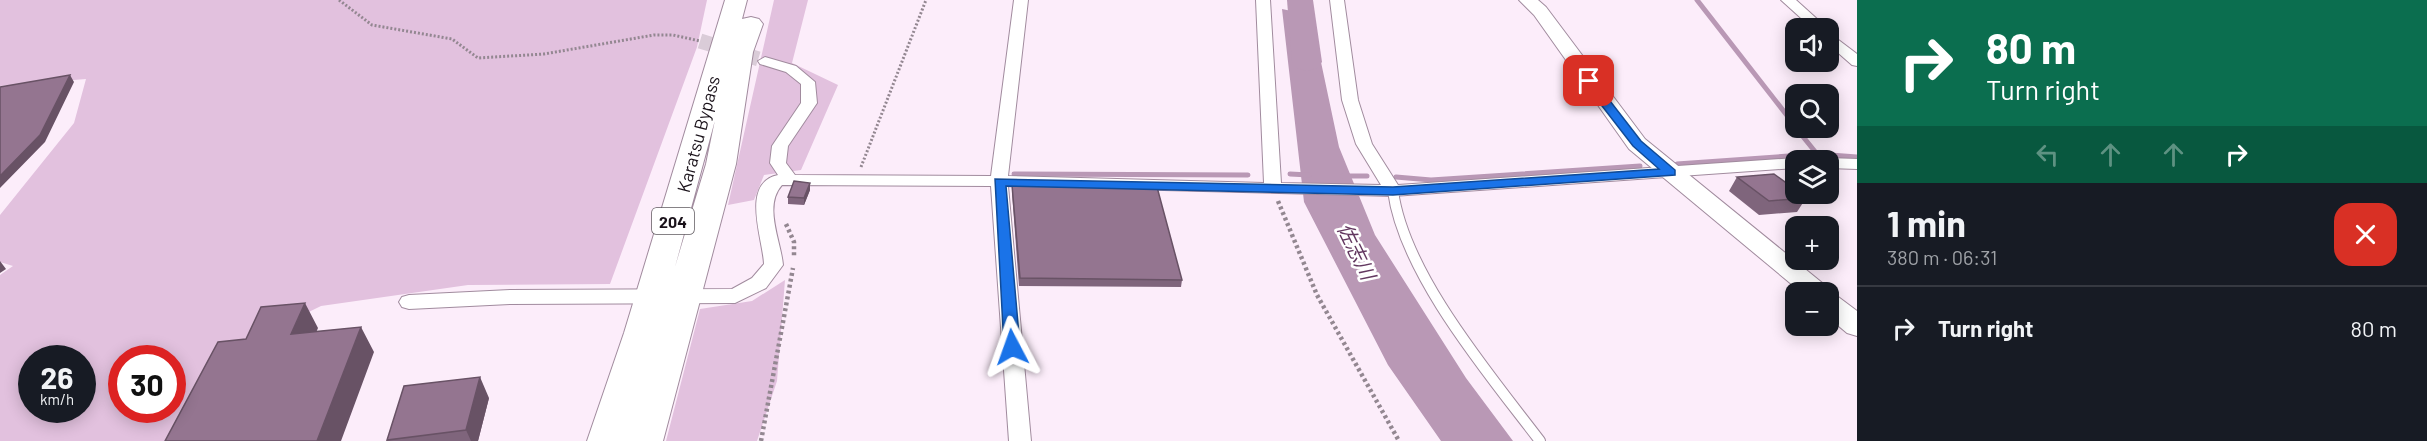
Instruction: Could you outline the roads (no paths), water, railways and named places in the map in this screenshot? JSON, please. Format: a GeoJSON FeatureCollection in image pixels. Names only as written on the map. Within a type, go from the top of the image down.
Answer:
{"type":"FeatureCollection","features":[{"type":"Feature","properties":{"kind":"highway","name":"Karatsu Bypass"},"geometry":{"type":"LineString","coordinates":[[607,441],[642,333],[650,297],[736,0]]}},
{"type":"Feature","properties":{"kind":"highway","name":"Karatsu Bypass"},"geometry":{"type":"LineString","coordinates":[[643,441],[721,164],[741,52],[756,0]]}},
{"type":"Feature","properties":{"kind":"street"},"geometry":{"type":"LineString","coordinates":[[1020,441],[999,182],[1021,0]]}},
{"type":"Feature","properties":{"kind":"street"},"geometry":{"type":"LineString","coordinates":[[1263,0],[1273,187]]}},
{"type":"Feature","properties":{"kind":"street"},"geometry":{"type":"LineString","coordinates":[[1337,0],[1350,100],[1364,144],[1393,191]]}},
{"type":"Feature","properties":{"kind":"street"},"geometry":{"type":"LineString","coordinates":[[1528,0],[1540,11],[1614,116],[1637,144],[1805,282]]}},
{"type":"Feature","properties":{"kind":"street"},"geometry":{"type":"LineString","coordinates":[[1788,0],[1809,18]]}},
{"type":"Feature","properties":{"kind":"street"},"geometry":{"type":"LineString","coordinates":[[1839,46],[1857,62]]}},
{"type":"Feature","properties":{"kind":"street"},"geometry":{"type":"LineString","coordinates":[[765,61],[791,69],[808,82],[809,103],[780,146],[778,163],[789,179]]}},
{"type":"Feature","properties":{"kind":"street"},"geometry":{"type":"LineString","coordinates":[[1839,163],[1857,164]]}},
{"type":"Feature","properties":{"kind":"street"},"geometry":{"type":"LineString","coordinates":[[409,302],[510,297],[735,296],[759,283],[774,265],[774,248],[764,205],[766,192],[777,180],[999,182],[1393,191],[1785,164]]}},
{"type":"Feature","properties":{"kind":"street"},"geometry":{"type":"LineString","coordinates":[[1839,311],[1857,326]]}},
{"type":"Feature","properties":{"kind":"lane"},"geometry":{"type":"LineString","coordinates":[[1393,191],[1392,203],[1402,237],[1477,358],[1539,441]]}},
{"type":"Feature","properties":{"kind":"water"},"geometry":{"type":"Polygon","coordinates":[[[1282,9],[1311,15],[1339,147],[1375,235],[1466,378],[1513,441],[1441,441],[1388,365],[1304,202],[1282,9]]]}},
{"type":"Feature","properties":{"kind":"waterway","name":"佐志川"},"geometry":{"type":"LineString","coordinates":[[1300,0],[1307,62]]}},
{"type":"Feature","properties":{"kind":"waterway"},"geometry":{"type":"LineString","coordinates":[[1697,0],[1785,113]]}},
{"type":"Feature","properties":{"kind":"waterway"},"geometry":{"type":"LineString","coordinates":[[1804,138],[1814,150]]}},
{"type":"Feature","properties":{"kind":"waterway"},"geometry":{"type":"LineString","coordinates":[[1677,164],[1785,156]]}},
{"type":"Feature","properties":{"kind":"waterway"},"geometry":{"type":"LineString","coordinates":[[1839,156],[1857,157]]}},
{"type":"Feature","properties":{"kind":"waterway"},"geometry":{"type":"LineString","coordinates":[[1396,177],[1431,180],[1640,166]]}},
{"type":"Feature","properties":{"kind":"waterway"},"geometry":{"type":"LineString","coordinates":[[1014,174],[1248,175]]}},
{"type":"Feature","properties":{"kind":"waterway"},"geometry":{"type":"LineString","coordinates":[[1290,174],[1309,175]]}},
{"type":"Feature","properties":{"kind":"waterway"},"geometry":{"type":"LineString","coordinates":[[1343,176],[1367,176]]}},
{"type":"Feature","properties":{"kind":"tunnel"},"geometry":{"type":"LineString","coordinates":[[700,41],[765,61]]}}]}
